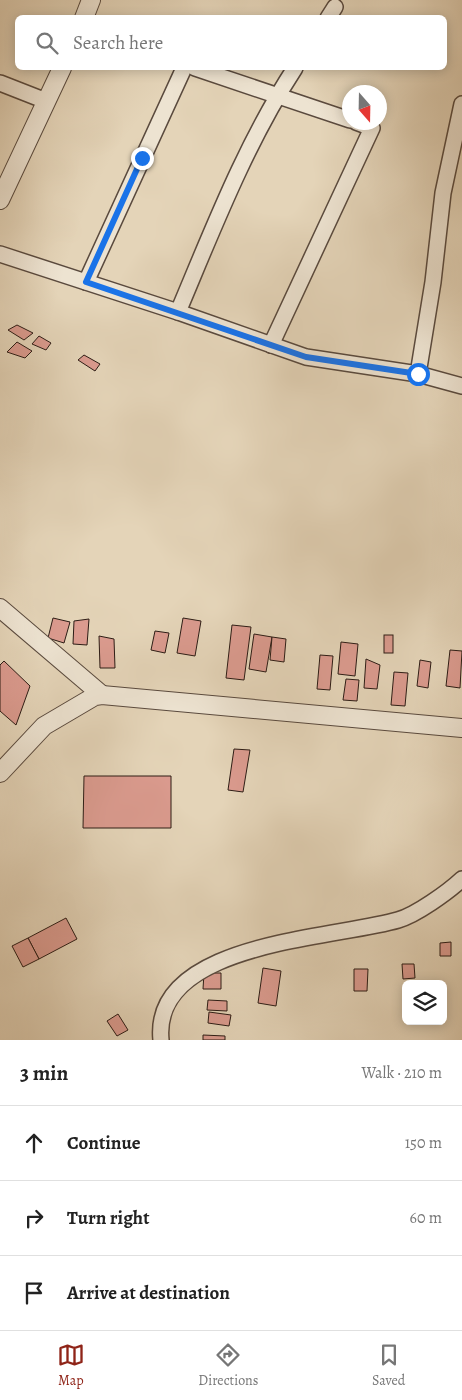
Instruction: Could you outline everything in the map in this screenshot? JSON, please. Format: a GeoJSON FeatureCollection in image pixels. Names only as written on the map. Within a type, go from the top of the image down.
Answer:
{"type":"FeatureCollection","features":[{"type":"Feature","properties":{"kind":"street"},"geometry":{"type":"LineString","coordinates":[[85,15],[91,0]]}},
{"type":"Feature","properties":{"kind":"street"},"geometry":{"type":"LineString","coordinates":[[0,200],[61,70]]}},
{"type":"Feature","properties":{"kind":"street"},"geometry":{"type":"LineString","coordinates":[[86,282],[183,70]]}},
{"type":"Feature","properties":{"kind":"street"},"geometry":{"type":"LineString","coordinates":[[201,70],[276,97],[342,118]]}},
{"type":"Feature","properties":{"kind":"street"},"geometry":{"type":"LineString","coordinates":[[178,312],[224,206],[276,97],[295,70]]}},
{"type":"Feature","properties":{"kind":"street"},"geometry":{"type":"LineString","coordinates":[[0,84],[46,101]]}},
{"type":"Feature","properties":{"kind":"street"},"geometry":{"type":"LineString","coordinates":[[418,374],[434,282],[443,193],[462,104]]}},
{"type":"Feature","properties":{"kind":"street"},"geometry":{"type":"LineString","coordinates":[[271,345],[371,130]]}},
{"type":"Feature","properties":{"kind":"street"},"geometry":{"type":"LineString","coordinates":[[0,254],[178,312],[306,357],[418,374],[462,386]]}},
{"type":"Feature","properties":{"kind":"street"},"geometry":{"type":"LineString","coordinates":[[0,608],[102,695]]}},
{"type":"Feature","properties":{"kind":"street"},"geometry":{"type":"LineString","coordinates":[[0,773],[44,726],[95,696],[102,695],[462,728]]}},
{"type":"Feature","properties":{"kind":"street"},"geometry":{"type":"LineString","coordinates":[[161,1040],[159,1026],[168,1001],[182,983],[198,971],[247,951],[400,920],[449,892],[462,879]]}},
{"type":"Feature","properties":{"kind":"building"},"geometry":{"type":"Polygon","coordinates":[[[17,325],[33,333],[24,340],[8,330],[17,325]]]}},
{"type":"Feature","properties":{"kind":"building"},"geometry":{"type":"Polygon","coordinates":[[[39,336],[51,343],[46,350],[32,344],[39,336]]]}},
{"type":"Feature","properties":{"kind":"building"},"geometry":{"type":"Polygon","coordinates":[[[17,342],[32,351],[25,358],[7,352],[17,342]]]}},
{"type":"Feature","properties":{"kind":"building"},"geometry":{"type":"Polygon","coordinates":[[[84,355],[100,364],[95,371],[78,360],[84,355]]]}},
{"type":"Feature","properties":{"kind":"building"},"geometry":{"type":"Polygon","coordinates":[[[53,618],[70,622],[64,643],[48,638],[53,618]]]}},
{"type":"Feature","properties":{"kind":"building"},"geometry":{"type":"Polygon","coordinates":[[[183,618],[201,621],[195,656],[177,653],[183,618]]]}},
{"type":"Feature","properties":{"kind":"building"},"geometry":{"type":"Polygon","coordinates":[[[89,619],[87,645],[73,644],[74,621],[89,619]]]}},
{"type":"Feature","properties":{"kind":"building"},"geometry":{"type":"Polygon","coordinates":[[[232,625],[251,627],[244,680],[226,678],[232,625]]]}},
{"type":"Feature","properties":{"kind":"building"},"geometry":{"type":"Polygon","coordinates":[[[155,631],[169,633],[165,653],[151,650],[155,631]]]}},
{"type":"Feature","properties":{"kind":"building"},"geometry":{"type":"Polygon","coordinates":[[[254,634],[272,637],[266,672],[249,669],[254,634]]]}},
{"type":"Feature","properties":{"kind":"building"},"geometry":{"type":"Polygon","coordinates":[[[384,635],[393,635],[393,653],[384,653],[384,635]]]}},
{"type":"Feature","properties":{"kind":"building"},"geometry":{"type":"Polygon","coordinates":[[[99,636],[114,639],[115,668],[100,668],[99,636]]]}},
{"type":"Feature","properties":{"kind":"building"},"geometry":{"type":"Polygon","coordinates":[[[272,637],[286,639],[284,662],[270,660],[272,637]]]}},
{"type":"Feature","properties":{"kind":"building"},"geometry":{"type":"Polygon","coordinates":[[[341,642],[358,644],[355,676],[338,674],[341,642]]]}},
{"type":"Feature","properties":{"kind":"building"},"geometry":{"type":"Polygon","coordinates":[[[450,650],[462,651],[460,688],[446,686],[450,650]]]}},
{"type":"Feature","properties":{"kind":"building"},"geometry":{"type":"Polygon","coordinates":[[[320,655],[333,656],[330,690],[317,689],[320,655]]]}},
{"type":"Feature","properties":{"kind":"building"},"geometry":{"type":"Polygon","coordinates":[[[366,659],[380,665],[377,689],[364,688],[366,659]]]}},
{"type":"Feature","properties":{"kind":"building"},"geometry":{"type":"Polygon","coordinates":[[[420,660],[431,662],[428,688],[417,686],[420,660]]]}},
{"type":"Feature","properties":{"kind":"building"},"geometry":{"type":"Polygon","coordinates":[[[4,661],[30,686],[16,725],[0,711],[0,665],[4,661]]]}},
{"type":"Feature","properties":{"kind":"building"},"geometry":{"type":"Polygon","coordinates":[[[394,672],[408,673],[405,706],[391,705],[394,672]]]}},
{"type":"Feature","properties":{"kind":"building"},"geometry":{"type":"Polygon","coordinates":[[[346,679],[359,680],[357,701],[343,700],[346,679]]]}},
{"type":"Feature","properties":{"kind":"building"},"geometry":{"type":"Polygon","coordinates":[[[234,749],[250,750],[243,792],[228,790],[234,749]]]}},
{"type":"Feature","properties":{"kind":"building"},"geometry":{"type":"Polygon","coordinates":[[[84,776],[171,776],[171,828],[83,828],[84,776]]]}},
{"type":"Feature","properties":{"kind":"building"},"geometry":{"type":"Polygon","coordinates":[[[66,918],[77,939],[39,959],[28,938],[66,918]]]}},
{"type":"Feature","properties":{"kind":"building"},"geometry":{"type":"Polygon","coordinates":[[[28,938],[39,959],[23,967],[12,946],[28,938]]]}},
{"type":"Feature","properties":{"kind":"building"},"geometry":{"type":"Polygon","coordinates":[[[451,942],[451,956],[440,956],[440,943],[451,942]]]}},
{"type":"Feature","properties":{"kind":"building"},"geometry":{"type":"Polygon","coordinates":[[[402,964],[414,964],[415,978],[403,979],[402,964]]]}},
{"type":"Feature","properties":{"kind":"building"},"geometry":{"type":"Polygon","coordinates":[[[263,968],[281,971],[276,1006],[258,1003],[263,968]]]}},
{"type":"Feature","properties":{"kind":"building"},"geometry":{"type":"Polygon","coordinates":[[[354,969],[368,969],[367,991],[354,991],[354,969]]]}},
{"type":"Feature","properties":{"kind":"building"},"geometry":{"type":"Polygon","coordinates":[[[204,973],[221,973],[221,989],[203,989],[204,973]]]}},
{"type":"Feature","properties":{"kind":"building"},"geometry":{"type":"Polygon","coordinates":[[[208,1000],[227,1001],[227,1011],[207,1010],[208,1000]]]}},
{"type":"Feature","properties":{"kind":"building"},"geometry":{"type":"Polygon","coordinates":[[[209,1012],[231,1015],[229,1026],[208,1023],[209,1012]]]}},
{"type":"Feature","properties":{"kind":"building"},"geometry":{"type":"Polygon","coordinates":[[[118,1014],[128,1030],[117,1036],[107,1021],[118,1014]]]}},
{"type":"Feature","properties":{"kind":"building"},"geometry":{"type":"Polygon","coordinates":[[[203,1035],[225,1036],[225,1040],[203,1040],[203,1035]]]}},
{"type":"Feature","properties":{"kind":"route"},"geometry":{"type":"LineString","coordinates":[[142,158],[86,282],[306,357],[418,374]]}}]}
